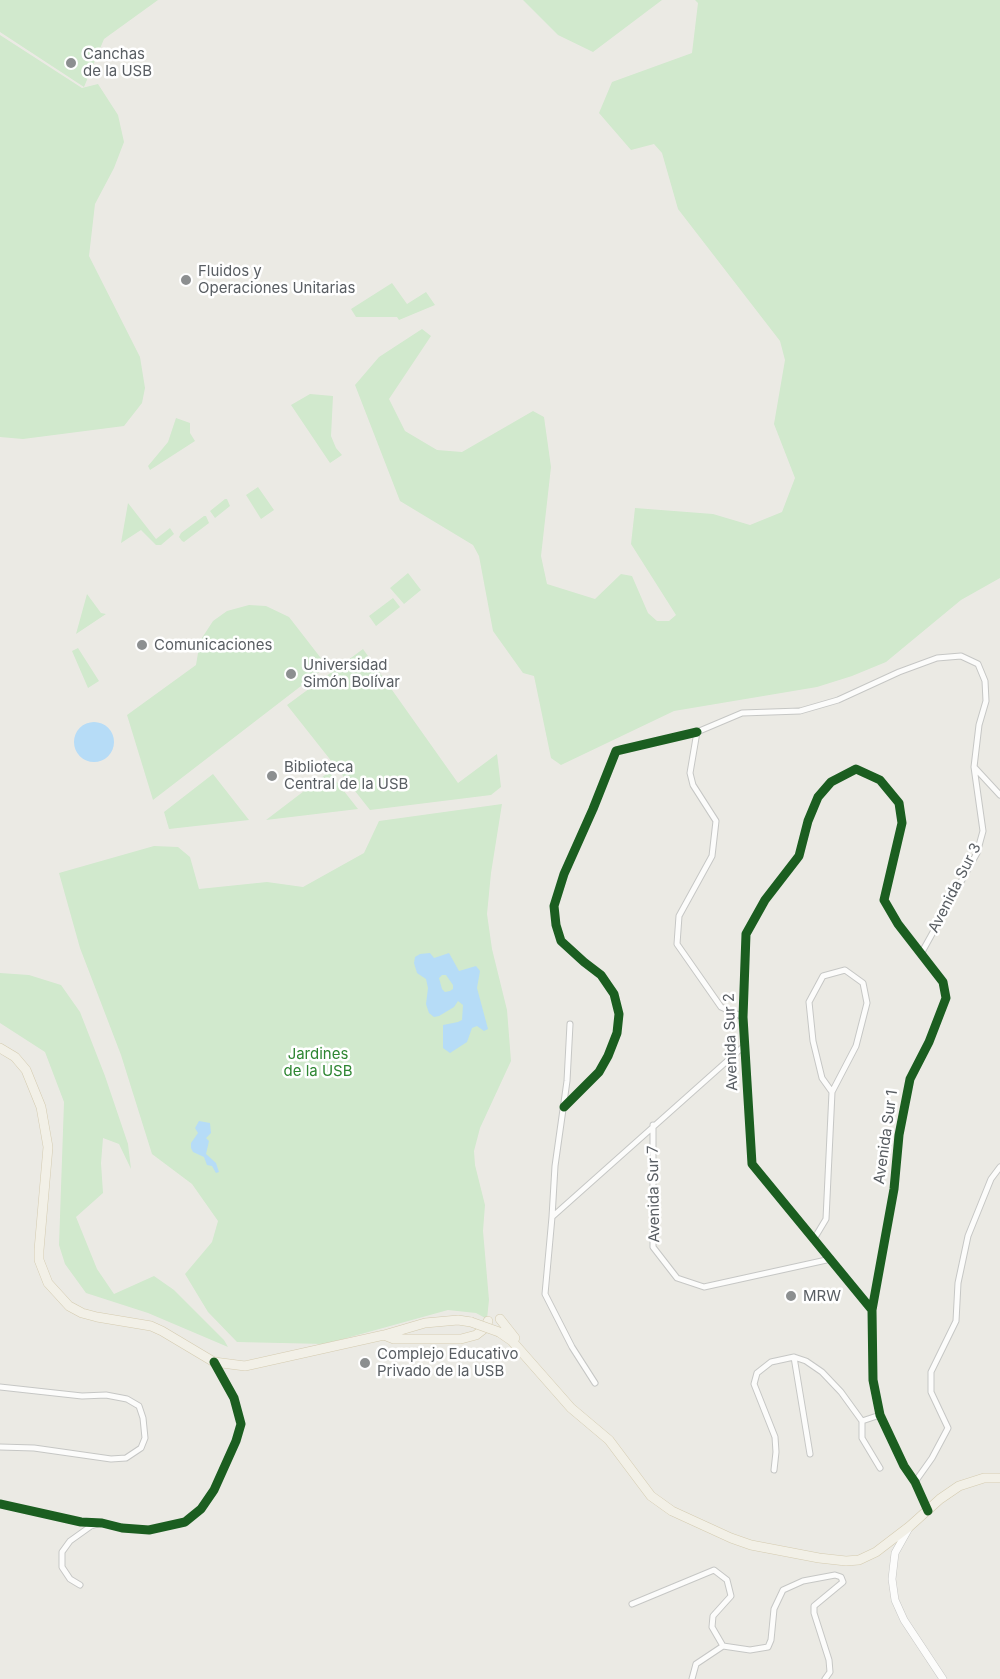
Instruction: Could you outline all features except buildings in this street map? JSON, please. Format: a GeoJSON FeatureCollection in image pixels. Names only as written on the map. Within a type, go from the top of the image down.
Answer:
{"type":"FeatureCollection","features":[{"type":"Feature","properties":{"kind":"main road"},"geometry":{"type":"LineString","coordinates":[[0,1048],[15,1057],[26,1070],[36,1091],[45,1125],[48,1147],[39,1250],[42,1269],[48,1282],[64,1301],[82,1313],[151,1326],[214,1362],[245,1366],[384,1335],[425,1323],[458,1320],[471,1322],[499,1332],[512,1341],[571,1408],[609,1440],[651,1496],[672,1511],[731,1538],[773,1550],[846,1561],[867,1558],[959,1486],[984,1478],[1000,1478]]}},
{"type":"Feature","properties":{"kind":"main road"},"geometry":{"type":"LineString","coordinates":[[500,1319],[519,1343],[529,1361]]}},
{"type":"Feature","properties":{"kind":"main road"},"geometry":{"type":"LineString","coordinates":[[384,1335],[394,1339],[461,1339],[476,1335],[485,1328],[488,1321]]}},
{"type":"Feature","properties":{"kind":"street","name":"Avenida Sur 3"},"geometry":{"type":"LineString","coordinates":[[697,732],[742,713],[800,711],[829,703],[936,658],[961,656],[978,664],[985,681],[986,701],[979,725],[974,767],[983,831],[977,853],[921,952]]}},
{"type":"Feature","properties":{"kind":"street"},"geometry":{"type":"LineString","coordinates":[[564,1107],[599,1072],[617,1033],[619,1014],[614,994],[601,975],[561,940],[555,925],[554,906],[564,874],[616,751],[697,732],[690,773],[693,785],[716,821],[712,856],[679,916],[677,944],[721,1007],[743,1017]]}},
{"type":"Feature","properties":{"kind":"street"},"geometry":{"type":"LineString","coordinates":[[974,767],[1000,795]]}},
{"type":"Feature","properties":{"kind":"street","name":"Avenida Sur 2"},"geometry":{"type":"LineString","coordinates":[[856,769],[831,782],[818,797],[808,821],[799,856],[765,900],[746,934],[743,1017],[752,1164],[872,1310]]}},
{"type":"Feature","properties":{"kind":"street","name":"Avenida Sur 1"},"geometry":{"type":"LineString","coordinates":[[856,769],[880,780],[899,803],[902,823],[884,900],[898,924],[943,982],[946,998],[929,1042],[909,1079],[894,1189],[872,1310],[873,1380],[880,1415],[928,1511]]}},
{"type":"Feature","properties":{"kind":"street"},"geometry":{"type":"LineString","coordinates":[[814,1239],[826,1219],[832,1092],[856,1046],[867,1003],[862,983],[845,970],[823,975],[809,1002],[813,1041],[822,1078],[832,1092]]}},
{"type":"Feature","properties":{"kind":"street"},"geometry":{"type":"LineString","coordinates":[[570,1024],[567,1081],[555,1167],[545,1294],[572,1347],[595,1383]]}},
{"type":"Feature","properties":{"kind":"street"},"geometry":{"type":"LineString","coordinates":[[552,1217],[744,1046]]}},
{"type":"Feature","properties":{"kind":"street","name":"Avenida Sur 7"},"geometry":{"type":"LineString","coordinates":[[653,1125],[653,1247],[677,1278],[704,1287],[831,1258]]}},
{"type":"Feature","properties":{"kind":"street"},"geometry":{"type":"LineString","coordinates":[[915,1482],[932,1458],[948,1428],[931,1392],[931,1372],[956,1321],[958,1283],[968,1236],[991,1179],[1000,1167]]}},
{"type":"Feature","properties":{"kind":"street"},"geometry":{"type":"LineString","coordinates":[[794,1357],[810,1454]]}},
{"type":"Feature","properties":{"kind":"street"},"geometry":{"type":"LineString","coordinates":[[774,1470],[775,1437],[754,1384],[757,1373],[771,1362],[794,1357],[806,1361],[822,1372],[841,1392],[862,1421],[862,1438],[880,1468]]}},
{"type":"Feature","properties":{"kind":"street"},"geometry":{"type":"LineString","coordinates":[[0,1504],[81,1522],[102,1523],[122,1528],[148,1530],[185,1522],[201,1509],[214,1490],[236,1441],[241,1424],[234,1398],[214,1362]]}},
{"type":"Feature","properties":{"kind":"street"},"geometry":{"type":"LineString","coordinates":[[0,1387],[82,1396],[106,1395],[127,1399],[139,1406],[144,1418],[145,1438],[141,1448],[126,1458],[111,1459],[34,1448],[0,1447]]}},
{"type":"Feature","properties":{"kind":"street"},"geometry":{"type":"LineString","coordinates":[[862,1421],[880,1415]]}},
{"type":"Feature","properties":{"kind":"street"},"geometry":{"type":"LineString","coordinates":[[80,1585],[70,1580],[62,1567],[62,1552],[70,1541],[91,1527],[102,1523]]}},
{"type":"Feature","properties":{"kind":"street"},"geometry":{"type":"LineString","coordinates":[[910,1526],[895,1553],[892,1579],[895,1600],[904,1620],[943,1679]]}},
{"type":"Feature","properties":{"kind":"street"},"geometry":{"type":"LineString","coordinates":[[632,1604],[714,1570],[727,1580],[731,1596],[713,1616],[712,1627],[723,1646]]}},
{"type":"Feature","properties":{"kind":"street"},"geometry":{"type":"LineString","coordinates":[[692,1679],[696,1664],[723,1646],[750,1650],[768,1647],[771,1640],[774,1609],[783,1590],[803,1581],[836,1575],[841,1577],[843,1582],[814,1606],[814,1613],[829,1660],[830,1672],[825,1679]]}},
{"type":"Feature","properties":{"kind":"green space","name":"Canchas de la USB"},"geometry":{"type":"Polygon","coordinates":[[[0,0],[158,0],[104,39],[84,87],[0,32],[0,0]]]}},
{"type":"Feature","properties":{"kind":"green space"},"geometry":{"type":"Polygon","coordinates":[[[523,0],[662,0],[593,52],[558,35],[523,0]]]}},
{"type":"Feature","properties":{"kind":"green space"},"geometry":{"type":"Polygon","coordinates":[[[695,0],[1000,0],[1000,578],[961,600],[886,662],[817,687],[674,711],[561,765],[551,758],[534,676],[523,673],[493,631],[479,556],[473,545],[400,501],[355,385],[379,357],[422,329],[431,336],[389,399],[405,431],[437,450],[462,452],[533,411],[544,417],[551,467],[541,556],[547,584],[595,599],[621,574],[632,576],[648,613],[657,621],[669,621],[676,615],[631,544],[635,508],[713,514],[750,525],[782,512],[795,478],[774,424],[785,360],[780,341],[678,209],[662,153],[654,144],[631,150],[599,113],[612,82],[692,53],[698,3],[695,0]]]}},
{"type":"Feature","properties":{"kind":"green space"},"geometry":{"type":"Polygon","coordinates":[[[0,35],[82,88],[98,84],[118,115],[124,142],[114,168],[95,204],[89,256],[140,357],[145,388],[142,403],[124,426],[23,439],[0,437],[0,35]]]}},
{"type":"Feature","properties":{"kind":"green space"},"geometry":{"type":"Polygon","coordinates":[[[392,283],[407,304],[426,292],[435,305],[399,320],[397,317],[356,317],[351,309],[392,283]]]}},
{"type":"Feature","properties":{"kind":"green space"},"geometry":{"type":"Polygon","coordinates":[[[310,394],[333,396],[331,436],[342,455],[330,463],[291,405],[310,394]]]}},
{"type":"Feature","properties":{"kind":"green space"},"geometry":{"type":"Polygon","coordinates":[[[176,418],[190,423],[190,433],[195,441],[150,470],[148,466],[168,442],[176,418]]]}},
{"type":"Feature","properties":{"kind":"green space"},"geometry":{"type":"Polygon","coordinates":[[[258,487],[274,510],[261,519],[246,495],[258,487]]]}},
{"type":"Feature","properties":{"kind":"green space"},"geometry":{"type":"Polygon","coordinates":[[[225,499],[230,506],[215,518],[210,511],[225,499]]]}},
{"type":"Feature","properties":{"kind":"green space"},"geometry":{"type":"Polygon","coordinates":[[[128,503],[156,539],[170,528],[174,534],[161,545],[156,545],[141,530],[121,543],[128,503]]]}},
{"type":"Feature","properties":{"kind":"green space"},"geometry":{"type":"Polygon","coordinates":[[[204,516],[209,523],[184,542],[182,541],[179,537],[181,533],[204,516]]]}},
{"type":"Feature","properties":{"kind":"green space"},"geometry":{"type":"Polygon","coordinates":[[[408,573],[421,590],[404,604],[390,588],[408,573]]]}},
{"type":"Feature","properties":{"kind":"green space"},"geometry":{"type":"Polygon","coordinates":[[[87,594],[101,613],[106,614],[76,634],[87,594]]]}},
{"type":"Feature","properties":{"kind":"green space"},"geometry":{"type":"Polygon","coordinates":[[[393,598],[400,607],[376,626],[369,616],[393,598]]]}},
{"type":"Feature","properties":{"kind":"green space"},"geometry":{"type":"Polygon","coordinates":[[[249,605],[266,606],[289,617],[327,666],[153,800],[127,715],[196,665],[200,641],[213,621],[227,611],[249,605]]]}},
{"type":"Feature","properties":{"kind":"green space"},"geometry":{"type":"Polygon","coordinates":[[[78,648],[99,681],[88,688],[72,651],[78,648]]]}},
{"type":"Feature","properties":{"kind":"green space"},"geometry":{"type":"Polygon","coordinates":[[[363,649],[458,783],[497,754],[501,787],[491,795],[370,810],[287,705],[363,649]]]}},
{"type":"Feature","properties":{"kind":"green space"},"geometry":{"type":"Polygon","coordinates":[[[329,772],[358,809],[266,820],[329,772]]]}},
{"type":"Feature","properties":{"kind":"green space"},"geometry":{"type":"Polygon","coordinates":[[[213,774],[249,820],[169,829],[164,812],[213,774]]]}},
{"type":"Feature","properties":{"kind":"green space","name":"Jardines de la USB"},"geometry":{"type":"Polygon","coordinates":[[[502,804],[487,914],[492,949],[507,1010],[511,1061],[480,1128],[474,1151],[475,1165],[485,1205],[483,1231],[489,1300],[487,1319],[476,1313],[448,1310],[325,1344],[237,1342],[208,1312],[185,1274],[212,1242],[218,1221],[192,1184],[152,1154],[121,1055],[80,948],[59,873],[154,846],[178,847],[190,857],[199,889],[267,882],[303,887],[364,853],[379,821],[502,804]]]}},
{"type":"Feature","properties":{"kind":"green space"},"geometry":{"type":"Polygon","coordinates":[[[0,973],[29,975],[61,985],[80,1012],[128,1144],[131,1169],[119,1144],[103,1138],[101,1163],[103,1193],[76,1217],[97,1269],[114,1294],[154,1276],[174,1290],[224,1340],[228,1347],[148,1313],[86,1293],[65,1264],[59,1245],[64,1102],[45,1052],[0,1023],[0,973]]]}},
{"type":"Feature","properties":{"kind":"water"},"geometry":{"type":"Polygon","coordinates":[[[94,722],[108,728],[114,742],[108,756],[94,762],[80,756],[74,742],[80,728],[94,722]]]}},
{"type":"Feature","properties":{"kind":"water"},"geometry":{"type":"Polygon","coordinates":[[[430,953],[434,958],[449,953],[459,971],[476,966],[480,971],[477,988],[488,1029],[484,1031],[477,1026],[472,1028],[467,1042],[450,1053],[443,1048],[443,1025],[462,1020],[463,1005],[458,1001],[454,1007],[439,1016],[434,1017],[429,1013],[426,1004],[428,988],[426,979],[417,973],[414,963],[415,957],[430,953]],[[446,975],[439,978],[445,992],[453,989],[446,975]]]}},
{"type":"Feature","properties":{"kind":"water"},"geometry":{"type":"Polygon","coordinates":[[[199,1121],[210,1123],[211,1133],[206,1138],[209,1141],[206,1154],[216,1163],[219,1172],[216,1173],[212,1166],[207,1165],[204,1157],[193,1152],[191,1148],[191,1143],[198,1133],[195,1128],[199,1121]]]}},
{"type":"Feature","properties":{"kind":"cycle path"},"geometry":{"type":"LineString","coordinates":[[564,1107],[599,1072],[617,1033],[619,1014],[614,994],[601,975],[561,941],[554,906],[564,874],[616,751],[697,732]]}},
{"type":"Feature","properties":{"kind":"cycle path"},"geometry":{"type":"LineString","coordinates":[[872,1310],[752,1164],[743,1017],[746,934],[765,900],[799,856],[808,821],[818,797],[831,782],[856,769],[880,780],[899,803],[902,823],[884,900],[898,924],[943,982],[946,998],[929,1042],[910,1079],[899,1135],[894,1189],[872,1310],[873,1380],[880,1415],[928,1511]]}},
{"type":"Feature","properties":{"kind":"cycle path"},"geometry":{"type":"LineString","coordinates":[[0,1504],[81,1522],[102,1523],[122,1528],[149,1530],[185,1522],[201,1509],[214,1490],[236,1441],[241,1424],[234,1398],[214,1362]]}},
{"type":"Feature","properties":{"kind":"place","name":"Canchas de la USB"},"geometry":{"type":"Point","coordinates":[71,63]}},
{"type":"Feature","properties":{"kind":"place","name":"Fluidos y Operaciones Unitarias"},"geometry":{"type":"Point","coordinates":[186,280]}},
{"type":"Feature","properties":{"kind":"place","name":"Comunicaciones"},"geometry":{"type":"Point","coordinates":[142,645]}},
{"type":"Feature","properties":{"kind":"place","name":"Universidad Simón Bolívar"},"geometry":{"type":"Point","coordinates":[291,674]}},
{"type":"Feature","properties":{"kind":"place","name":"Biblioteca Central de la USB"},"geometry":{"type":"Point","coordinates":[272,776]}},
{"type":"Feature","properties":{"kind":"place","name":"MRW"},"geometry":{"type":"Point","coordinates":[791,1296]}},
{"type":"Feature","properties":{"kind":"place","name":"Complejo Educativo Privado de la USB"},"geometry":{"type":"Point","coordinates":[365,1363]}}]}
